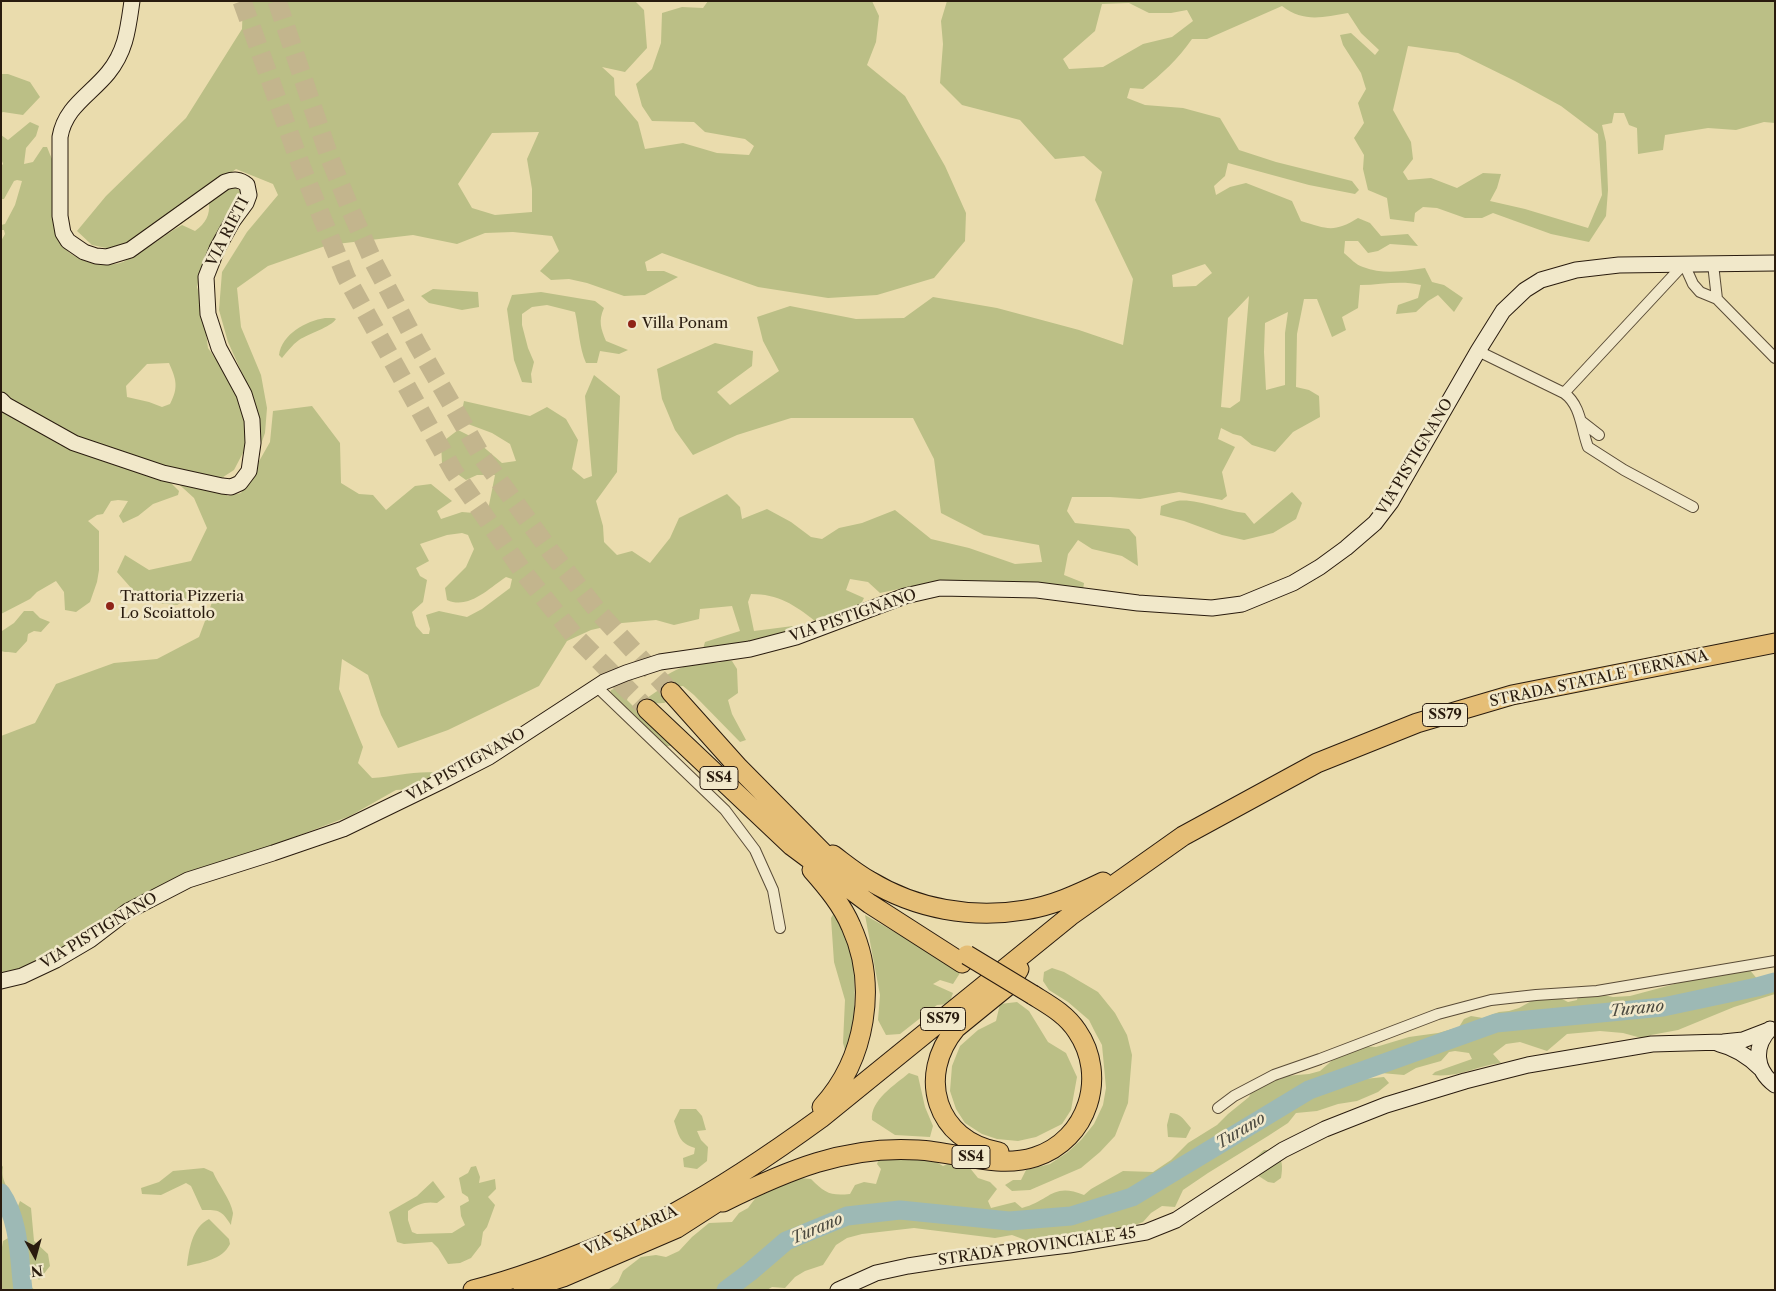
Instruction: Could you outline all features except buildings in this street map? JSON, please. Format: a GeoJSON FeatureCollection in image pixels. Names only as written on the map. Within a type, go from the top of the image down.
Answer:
{"type":"FeatureCollection","features":[{"type":"Feature","properties":{"kind":"highway","name":"STRADA STATALE TERNANA"},"geometry":{"type":"LineString","coordinates":[[778,1149],[821,1118],[1070,916],[1109,888],[1183,836],[1317,763],[1417,723],[1512,695],[1775,643]]}},
{"type":"Feature","properties":{"kind":"highway","name":"SS4"},"geometry":{"type":"LineString","coordinates":[[671,692],[799,841],[851,925],[862,958],[866,1007],[859,1040],[853,1057],[834,1094],[816,1114],[778,1149]]}},
{"type":"Feature","properties":{"kind":"highway","name":"SS4"},"geometry":{"type":"LineString","coordinates":[[647,709],[799,841]]}},
{"type":"Feature","properties":{"kind":"highway"},"geometry":{"type":"LineString","coordinates":[[799,841],[889,891],[935,908],[962,912],[990,913],[1025,910],[1049,904],[1068,898],[1143,864]]}},
{"type":"Feature","properties":{"kind":"highway"},"geometry":{"type":"LineString","coordinates":[[799,841],[870,904],[964,959],[1031,999],[1070,1036],[1075,1044],[1084,1075],[1082,1096],[1068,1125],[1045,1144],[1027,1151],[1002,1152],[987,1149],[968,1141],[946,1119],[936,1095],[936,1070],[941,1051],[952,1032],[1010,984],[1020,968]]}},
{"type":"Feature","properties":{"kind":"highway","name":"STRADA STATALE TERNANA"},"geometry":{"type":"LineString","coordinates":[[706,1210],[792,1153],[1020,968],[1074,922],[1109,888]]}},
{"type":"Feature","properties":{"kind":"highway","name":"SS4"},"geometry":{"type":"LineString","coordinates":[[706,1210],[783,1174],[822,1161],[854,1154],[887,1150],[920,1150],[1010,1161],[1028,1159],[1056,1147],[1071,1134],[1083,1117],[1090,1098],[1092,1070],[1083,1041],[1070,1022],[1062,1013],[1031,999]]}},
{"type":"Feature","properties":{"kind":"highway","name":"VIA SALARIA"},"geometry":{"type":"LineString","coordinates":[[473,1290],[557,1263],[669,1216],[725,1184],[778,1149]]}},
{"type":"Feature","properties":{"kind":"highway","name":"VIA SALARIA"},"geometry":{"type":"LineString","coordinates":[[523,1290],[563,1276],[678,1228],[706,1210]]}},
{"type":"Feature","properties":{"kind":"street","name":"VIA RIETI"},"geometry":{"type":"LineString","coordinates":[[1,400],[74,443],[163,473],[231,487],[240,483],[248,471],[252,443],[252,420],[244,394],[219,348],[208,314],[206,277],[217,249],[232,222],[246,203],[249,196],[247,185],[242,180],[233,179],[225,182],[130,250],[120,254],[107,257],[84,252],[73,246],[63,233],[60,206],[60,137],[62,125],[78,102],[108,73],[125,46],[132,1]]}},
{"type":"Feature","properties":{"kind":"street","name":"VIA PISTIGNANO"},"geometry":{"type":"LineString","coordinates":[[1,980],[22,976],[56,960],[90,940],[128,911],[188,880],[342,829],[442,781],[489,756],[597,687],[626,673],[660,662],[750,649],[796,637],[905,596],[940,588],[1036,590],[1138,603],[1212,608],[1242,604],[1262,597],[1293,583],[1320,567],[1375,523],[1391,502],[1503,311],[1525,290],[1541,280],[1576,270],[1619,264],[1775,263]]}},
{"type":"Feature","properties":{"kind":"street"},"geometry":{"type":"LineString","coordinates":[[1564,393],[1684,264],[1700,292],[1717,299],[1775,358]]}},
{"type":"Feature","properties":{"kind":"street"},"geometry":{"type":"LineString","coordinates":[[1713,264],[1717,299]]}},
{"type":"Feature","properties":{"kind":"street"},"geometry":{"type":"LineString","coordinates":[[1478,351],[1564,393],[1570,398],[1581,421],[1588,446],[1624,470],[1693,508]]}},
{"type":"Feature","properties":{"kind":"street"},"geometry":{"type":"LineString","coordinates":[[1581,421],[1599,435]]}},
{"type":"Feature","properties":{"kind":"street"},"geometry":{"type":"LineString","coordinates":[[597,687],[725,810],[755,850],[773,890],[780,928]]}},
{"type":"Feature","properties":{"kind":"street"},"geometry":{"type":"LineString","coordinates":[[1218,1108],[1234,1096],[1274,1075],[1438,1014],[1491,1000],[1536,994],[1597,991],[1775,961]]}},
{"type":"Feature","properties":{"kind":"street"},"geometry":{"type":"LineString","coordinates":[[1761,1069],[1758,1059],[1759,1048],[1762,1038],[1772,1028]]}},
{"type":"Feature","properties":{"kind":"street","name":"STRADA PROVINCIALE 45"},"geometry":{"type":"LineString","coordinates":[[838,1290],[876,1273],[908,1266],[960,1258],[1070,1246],[1146,1232],[1176,1220],[1283,1150],[1324,1130],[1386,1105],[1465,1081],[1528,1065],[1652,1044],[1743,1040],[1772,1028]]}},
{"type":"Feature","properties":{"kind":"street","name":"STRADA PROVINCIALE 45"},"geometry":{"type":"LineString","coordinates":[[1710,1042],[1735,1049],[1744,1054],[1775,1084]]}},
{"type":"Feature","properties":{"kind":"green space"},"geometry":{"type":"Polygon","coordinates":[[[243,1],[635,1],[644,10],[647,48],[625,72],[602,67],[614,78],[615,95],[638,122],[645,149],[683,143],[717,153],[749,155],[754,146],[745,139],[705,132],[694,122],[652,121],[642,106],[636,84],[652,69],[661,43],[662,13],[682,7],[703,8],[708,1],[872,1],[879,16],[876,42],[867,65],[905,96],[945,166],[966,213],[965,241],[934,278],[877,295],[828,298],[758,287],[662,253],[645,262],[647,271],[664,271],[678,277],[645,295],[624,296],[569,279],[551,280],[540,271],[559,251],[552,236],[513,232],[485,233],[457,244],[413,235],[328,245],[268,266],[237,288],[241,327],[261,375],[267,408],[265,433],[260,447],[251,393],[228,342],[219,310],[222,272],[247,232],[278,195],[273,184],[236,169],[144,237],[111,249],[92,245],[77,231],[106,196],[186,118],[242,29],[243,1]],[[539,132],[492,133],[458,184],[472,208],[495,215],[532,212],[532,189],[527,159],[539,132]]]}},
{"type":"Feature","properties":{"kind":"green space"},"geometry":{"type":"Polygon","coordinates":[[[947,1],[1775,1],[1775,123],[1764,122],[1736,130],[1708,128],[1665,135],[1663,150],[1638,154],[1637,128],[1629,125],[1624,113],[1614,113],[1612,123],[1602,125],[1606,142],[1608,190],[1606,216],[1589,242],[1551,234],[1493,213],[1482,218],[1465,218],[1437,208],[1423,207],[1415,213],[1414,222],[1390,219],[1387,198],[1368,190],[1363,169],[1364,155],[1354,138],[1364,123],[1358,103],[1366,89],[1361,73],[1343,45],[1340,35],[1351,33],[1375,55],[1379,50],[1361,33],[1348,13],[1322,17],[1306,17],[1298,15],[1282,6],[1207,39],[1192,39],[1157,78],[1143,89],[1130,88],[1127,98],[1145,105],[1183,108],[1220,118],[1239,150],[1276,162],[1352,181],[1359,190],[1355,194],[1309,185],[1228,163],[1225,176],[1214,186],[1216,195],[1230,187],[1246,183],[1292,201],[1301,221],[1324,228],[1336,228],[1358,218],[1370,223],[1381,236],[1408,234],[1418,246],[1390,244],[1378,251],[1368,253],[1358,241],[1345,241],[1344,253],[1360,266],[1379,271],[1394,272],[1425,268],[1432,282],[1444,285],[1463,298],[1454,312],[1438,295],[1416,312],[1396,314],[1398,305],[1418,298],[1421,285],[1398,283],[1360,285],[1358,308],[1342,317],[1346,330],[1332,337],[1317,299],[1304,299],[1297,334],[1296,387],[1309,390],[1319,396],[1320,417],[1293,432],[1275,452],[1252,445],[1241,436],[1221,428],[1218,439],[1235,447],[1222,472],[1227,496],[1222,500],[1179,492],[1140,499],[1072,497],[1067,511],[1075,523],[1129,529],[1136,537],[1138,566],[1122,556],[1092,549],[1078,540],[1068,554],[1064,575],[1084,583],[1083,590],[1032,582],[941,580],[880,593],[868,582],[850,579],[846,590],[864,598],[860,606],[815,621],[786,601],[770,596],[751,594],[748,602],[754,631],[793,626],[785,635],[762,641],[703,649],[705,642],[740,631],[732,606],[700,609],[699,619],[674,625],[656,620],[622,623],[591,630],[567,641],[539,686],[448,730],[398,748],[381,715],[368,675],[342,659],[339,689],[363,747],[358,763],[372,778],[417,773],[444,774],[412,789],[396,790],[350,816],[271,846],[184,873],[124,905],[84,935],[49,956],[20,970],[1,975],[1,736],[35,723],[56,684],[114,663],[157,659],[199,637],[214,597],[202,591],[177,605],[148,602],[132,589],[117,572],[125,555],[149,570],[191,561],[207,528],[194,498],[172,478],[213,486],[228,496],[241,493],[270,442],[273,411],[312,406],[340,443],[341,483],[359,494],[373,495],[386,510],[415,486],[431,484],[452,501],[437,511],[441,519],[462,512],[474,513],[488,510],[495,475],[477,475],[466,480],[442,463],[441,443],[458,430],[472,437],[502,463],[516,461],[510,444],[492,433],[460,421],[464,401],[530,416],[547,407],[566,419],[578,440],[572,469],[584,479],[592,476],[585,396],[594,375],[620,396],[617,472],[596,501],[603,526],[604,542],[617,555],[632,551],[650,563],[670,538],[679,518],[727,494],[740,507],[742,519],[767,509],[791,522],[811,537],[822,539],[839,528],[862,523],[895,510],[931,539],[969,548],[1015,564],[1042,562],[1039,545],[984,535],[941,513],[934,459],[913,418],[791,418],[737,435],[693,455],[675,430],[662,399],[657,369],[715,343],[753,351],[752,366],[717,392],[730,405],[779,371],[763,341],[757,317],[790,306],[856,319],[904,318],[933,297],[997,308],[1079,330],[1123,345],[1133,279],[1095,200],[1102,172],[1084,156],[1055,159],[1020,120],[962,105],[940,83],[943,44],[941,21],[947,1]],[[1129,3],[1102,4],[1095,31],[1063,59],[1069,69],[1103,67],[1143,44],[1172,37],[1193,21],[1187,10],[1171,13],[1149,13],[1129,3]],[[1408,46],[1393,110],[1411,142],[1413,159],[1403,172],[1408,180],[1431,178],[1457,188],[1483,173],[1501,174],[1497,188],[1490,201],[1525,209],[1588,228],[1602,195],[1598,134],[1561,106],[1458,53],[1408,46]],[[1205,264],[1172,275],[1173,287],[1196,286],[1212,273],[1205,264]],[[1249,296],[1228,318],[1221,407],[1230,408],[1240,401],[1249,296]],[[1288,312],[1265,323],[1266,390],[1285,385],[1285,333],[1288,312]],[[462,533],[447,535],[420,544],[429,561],[416,568],[420,576],[427,580],[423,602],[412,612],[416,626],[423,634],[429,634],[430,629],[426,615],[439,611],[467,617],[482,609],[510,588],[512,579],[506,577],[486,592],[471,600],[455,602],[447,600],[445,588],[466,567],[474,549],[468,535],[462,533]]]}},
{"type":"Feature","properties":{"kind":"green space"},"geometry":{"type":"Polygon","coordinates":[[[1,74],[8,74],[30,82],[40,97],[23,115],[1,113],[1,74]]]}},
{"type":"Feature","properties":{"kind":"green space"},"geometry":{"type":"Polygon","coordinates":[[[30,122],[39,126],[36,136],[26,148],[24,164],[33,162],[43,147],[47,147],[54,168],[53,223],[58,239],[74,256],[97,264],[117,264],[123,262],[182,225],[195,231],[207,218],[209,203],[218,192],[235,187],[241,192],[240,207],[202,266],[197,287],[202,302],[208,348],[232,382],[234,392],[241,399],[245,411],[246,447],[234,470],[217,481],[90,445],[74,434],[49,424],[1,393],[1,241],[5,234],[4,230],[1,230],[1,225],[5,224],[15,205],[22,181],[14,181],[4,199],[1,199],[1,166],[3,164],[1,158],[1,135],[8,140],[30,122]],[[169,363],[147,364],[126,386],[127,397],[162,407],[170,404],[175,393],[176,383],[169,363]]]}},
{"type":"Feature","properties":{"kind":"green space"},"geometry":{"type":"Polygon","coordinates":[[[433,289],[478,292],[479,307],[462,310],[429,303],[421,296],[433,289]]]}},
{"type":"Feature","properties":{"kind":"green space"},"geometry":{"type":"Polygon","coordinates":[[[541,292],[595,301],[604,308],[601,325],[606,341],[628,350],[619,354],[600,351],[597,363],[586,363],[580,344],[575,312],[547,305],[532,307],[522,314],[522,325],[534,362],[531,374],[532,383],[522,382],[514,360],[507,309],[512,295],[541,292]]]}},
{"type":"Feature","properties":{"kind":"green space"},"geometry":{"type":"Polygon","coordinates":[[[325,318],[336,319],[329,325],[299,340],[282,358],[279,355],[285,341],[296,330],[310,322],[325,318]]]}},
{"type":"Feature","properties":{"kind":"green space"},"geometry":{"type":"Polygon","coordinates":[[[1,407],[162,474],[179,491],[178,495],[153,504],[138,516],[123,523],[119,516],[128,501],[118,500],[111,501],[103,514],[97,515],[88,521],[99,531],[99,570],[90,602],[76,612],[65,610],[64,592],[56,581],[37,592],[30,599],[1,614],[1,407]]]}},
{"type":"Feature","properties":{"kind":"green space"},"geometry":{"type":"Polygon","coordinates":[[[1292,492],[1302,503],[1296,519],[1273,533],[1244,540],[1160,515],[1161,506],[1177,501],[1193,501],[1245,513],[1254,524],[1292,492]]]}},
{"type":"Feature","properties":{"kind":"green space"},"geometry":{"type":"Polygon","coordinates":[[[24,611],[33,611],[40,618],[50,622],[41,632],[34,631],[28,634],[27,641],[16,653],[1,651],[2,631],[14,623],[24,611]]]}},
{"type":"Feature","properties":{"kind":"green space"},"geometry":{"type":"Polygon","coordinates":[[[732,661],[737,669],[738,693],[728,700],[732,714],[746,740],[740,742],[683,686],[676,687],[665,703],[646,704],[643,713],[647,722],[676,745],[662,747],[610,693],[611,690],[624,685],[628,697],[627,700],[634,707],[663,687],[669,681],[667,675],[676,670],[694,664],[732,661]]]}},
{"type":"Feature","properties":{"kind":"green space"},"geometry":{"type":"Polygon","coordinates":[[[834,913],[842,922],[848,936],[854,971],[853,1023],[851,1037],[845,1050],[843,1043],[845,1000],[834,962],[831,918],[834,913]]]}},
{"type":"Feature","properties":{"kind":"green space"},"geometry":{"type":"Polygon","coordinates":[[[865,915],[947,962],[960,973],[953,984],[940,980],[933,984],[953,993],[949,1004],[937,1005],[900,1034],[886,1035],[878,1020],[880,995],[865,915]]]}},
{"type":"Feature","properties":{"kind":"green space"},"geometry":{"type":"Polygon","coordinates":[[[1052,968],[1064,972],[1098,992],[1115,1013],[1127,1035],[1132,1055],[1128,1103],[1115,1136],[1081,1168],[1030,1190],[1012,1191],[1005,1185],[1013,1180],[1021,1180],[1026,1170],[1050,1164],[1068,1152],[1081,1140],[1094,1124],[1103,1105],[1106,1088],[1102,1045],[1089,1020],[1068,1002],[1049,990],[1043,981],[1044,972],[1052,968]]]}},
{"type":"Feature","properties":{"kind":"green space"},"geometry":{"type":"Polygon","coordinates":[[[1749,969],[1758,980],[1661,1002],[1612,1009],[1570,1008],[1550,1015],[1554,1021],[1570,1024],[1626,1018],[1753,993],[1775,984],[1775,994],[1734,1007],[1678,1030],[1651,1035],[1645,1039],[1623,1033],[1600,1031],[1567,1034],[1547,1051],[1520,1042],[1506,1044],[1493,1054],[1501,1063],[1451,1075],[1432,1075],[1435,1072],[1472,1059],[1469,1053],[1449,1052],[1441,1061],[1416,1068],[1404,1075],[1381,1073],[1366,1076],[1364,1079],[1384,1077],[1389,1083],[1378,1092],[1357,1101],[1338,1104],[1317,1111],[1296,1113],[1288,1123],[1183,1190],[1175,1207],[1162,1206],[1151,1213],[1143,1222],[1119,1231],[1077,1233],[1028,1241],[1012,1235],[995,1238],[914,1228],[862,1234],[847,1238],[836,1245],[823,1265],[805,1271],[795,1277],[785,1288],[772,1287],[767,1290],[608,1290],[618,1282],[623,1271],[641,1257],[656,1255],[666,1257],[679,1251],[709,1223],[732,1222],[739,1213],[748,1208],[757,1196],[778,1182],[800,1178],[811,1179],[820,1188],[833,1194],[850,1194],[855,1185],[864,1182],[876,1184],[881,1169],[877,1164],[879,1159],[916,1160],[928,1157],[943,1166],[955,1161],[965,1162],[978,1178],[990,1182],[997,1189],[988,1201],[991,1208],[1015,1202],[1022,1208],[1052,1194],[1065,1191],[1084,1195],[1123,1171],[1153,1172],[1171,1160],[1188,1143],[1217,1125],[1249,1097],[1258,1077],[1272,1077],[1279,1080],[1286,1076],[1320,1071],[1344,1050],[1358,1046],[1376,1047],[1409,1037],[1438,1033],[1459,1027],[1464,1019],[1471,1016],[1483,1018],[1499,1012],[1509,1011],[1519,1008],[1542,995],[1568,1002],[1577,1000],[1578,995],[1630,996],[1697,978],[1749,969]]]}},
{"type":"Feature","properties":{"kind":"green space"},"geometry":{"type":"Polygon","coordinates":[[[1017,1002],[1029,1011],[1048,1042],[1066,1053],[1077,1077],[1071,1110],[1062,1124],[1036,1137],[1018,1141],[997,1139],[982,1134],[965,1123],[956,1109],[950,1091],[952,1066],[960,1046],[978,1030],[996,1021],[1000,1004],[1017,1002]]]}},
{"type":"Feature","properties":{"kind":"green space"},"geometry":{"type":"Polygon","coordinates":[[[909,1073],[918,1076],[925,1107],[933,1126],[930,1137],[895,1135],[872,1120],[872,1113],[879,1100],[909,1073]]]}},
{"type":"Feature","properties":{"kind":"green space"},"geometry":{"type":"Polygon","coordinates":[[[680,1109],[696,1109],[702,1116],[706,1130],[697,1131],[701,1140],[708,1147],[707,1161],[697,1169],[684,1167],[683,1158],[694,1154],[695,1148],[686,1144],[679,1135],[674,1121],[680,1109]]]}},
{"type":"Feature","properties":{"kind":"green space"},"geometry":{"type":"Polygon","coordinates":[[[1170,1113],[1179,1115],[1191,1128],[1186,1138],[1168,1137],[1167,1125],[1170,1113]]]}},
{"type":"Feature","properties":{"kind":"green space"},"geometry":{"type":"Polygon","coordinates":[[[1264,1150],[1274,1150],[1281,1160],[1281,1178],[1274,1183],[1268,1182],[1257,1175],[1254,1159],[1264,1150]]]}},
{"type":"Feature","properties":{"kind":"green space"},"geometry":{"type":"Polygon","coordinates":[[[1,1164],[4,1182],[10,1193],[11,1202],[1,1204],[1,1164]]]}},
{"type":"Feature","properties":{"kind":"green space"},"geometry":{"type":"Polygon","coordinates":[[[476,1166],[480,1177],[479,1183],[495,1179],[496,1189],[488,1197],[495,1205],[487,1227],[483,1232],[481,1245],[471,1258],[460,1263],[448,1264],[432,1242],[404,1244],[397,1242],[389,1212],[417,1196],[433,1181],[445,1197],[437,1203],[429,1202],[408,1211],[408,1220],[412,1232],[417,1234],[452,1233],[465,1225],[461,1216],[460,1206],[469,1201],[468,1197],[462,1193],[459,1178],[468,1173],[471,1167],[476,1166]]]}},
{"type":"Feature","properties":{"kind":"green space"},"geometry":{"type":"Polygon","coordinates":[[[204,1168],[213,1172],[230,1203],[233,1213],[231,1225],[220,1212],[202,1210],[191,1186],[186,1183],[161,1195],[142,1194],[141,1188],[159,1182],[173,1171],[204,1168]]]}},
{"type":"Feature","properties":{"kind":"green space"},"geometry":{"type":"Polygon","coordinates":[[[20,1201],[31,1208],[34,1241],[48,1254],[50,1266],[39,1280],[27,1263],[28,1250],[22,1229],[13,1219],[20,1201]]]}},
{"type":"Feature","properties":{"kind":"green space"},"geometry":{"type":"Polygon","coordinates":[[[209,1219],[229,1239],[230,1244],[217,1257],[206,1262],[187,1266],[190,1246],[195,1233],[209,1219]]]}},
{"type":"Feature","properties":{"kind":"green space"},"geometry":{"type":"Polygon","coordinates":[[[10,1237],[19,1249],[16,1273],[35,1290],[2,1290],[1,1253],[3,1241],[10,1237]]]}},
{"type":"Feature","properties":{"kind":"waterway","name":"Turano"},"geometry":{"type":"LineString","coordinates":[[726,1290],[786,1241],[847,1216],[900,1210],[1009,1221],[1071,1216],[1132,1197],[1309,1090],[1496,1023],[1663,1007],[1775,982]]}},
{"type":"Feature","properties":{"kind":"waterway","name":"Turano"},"geometry":{"type":"LineString","coordinates":[[1,1193],[12,1215],[15,1228],[23,1290]]}},
{"type":"Feature","properties":{"kind":"tunnel"},"geometry":{"type":"LineString","coordinates":[[242,1],[301,166],[346,277],[454,472],[524,573],[573,634],[647,709]]}},
{"type":"Feature","properties":{"kind":"tunnel"},"geometry":{"type":"LineString","coordinates":[[277,1],[329,156],[351,211],[374,263],[418,346],[482,457],[551,552],[601,615],[671,692]]}},
{"type":"Feature","properties":{"kind":"place","name":"Villa Ponam"},"geometry":{"type":"Point","coordinates":[632,324]}},
{"type":"Feature","properties":{"kind":"place","name":"Trattoria Pizzeria Lo Scoiattolo"},"geometry":{"type":"Point","coordinates":[110,606]}}]}
